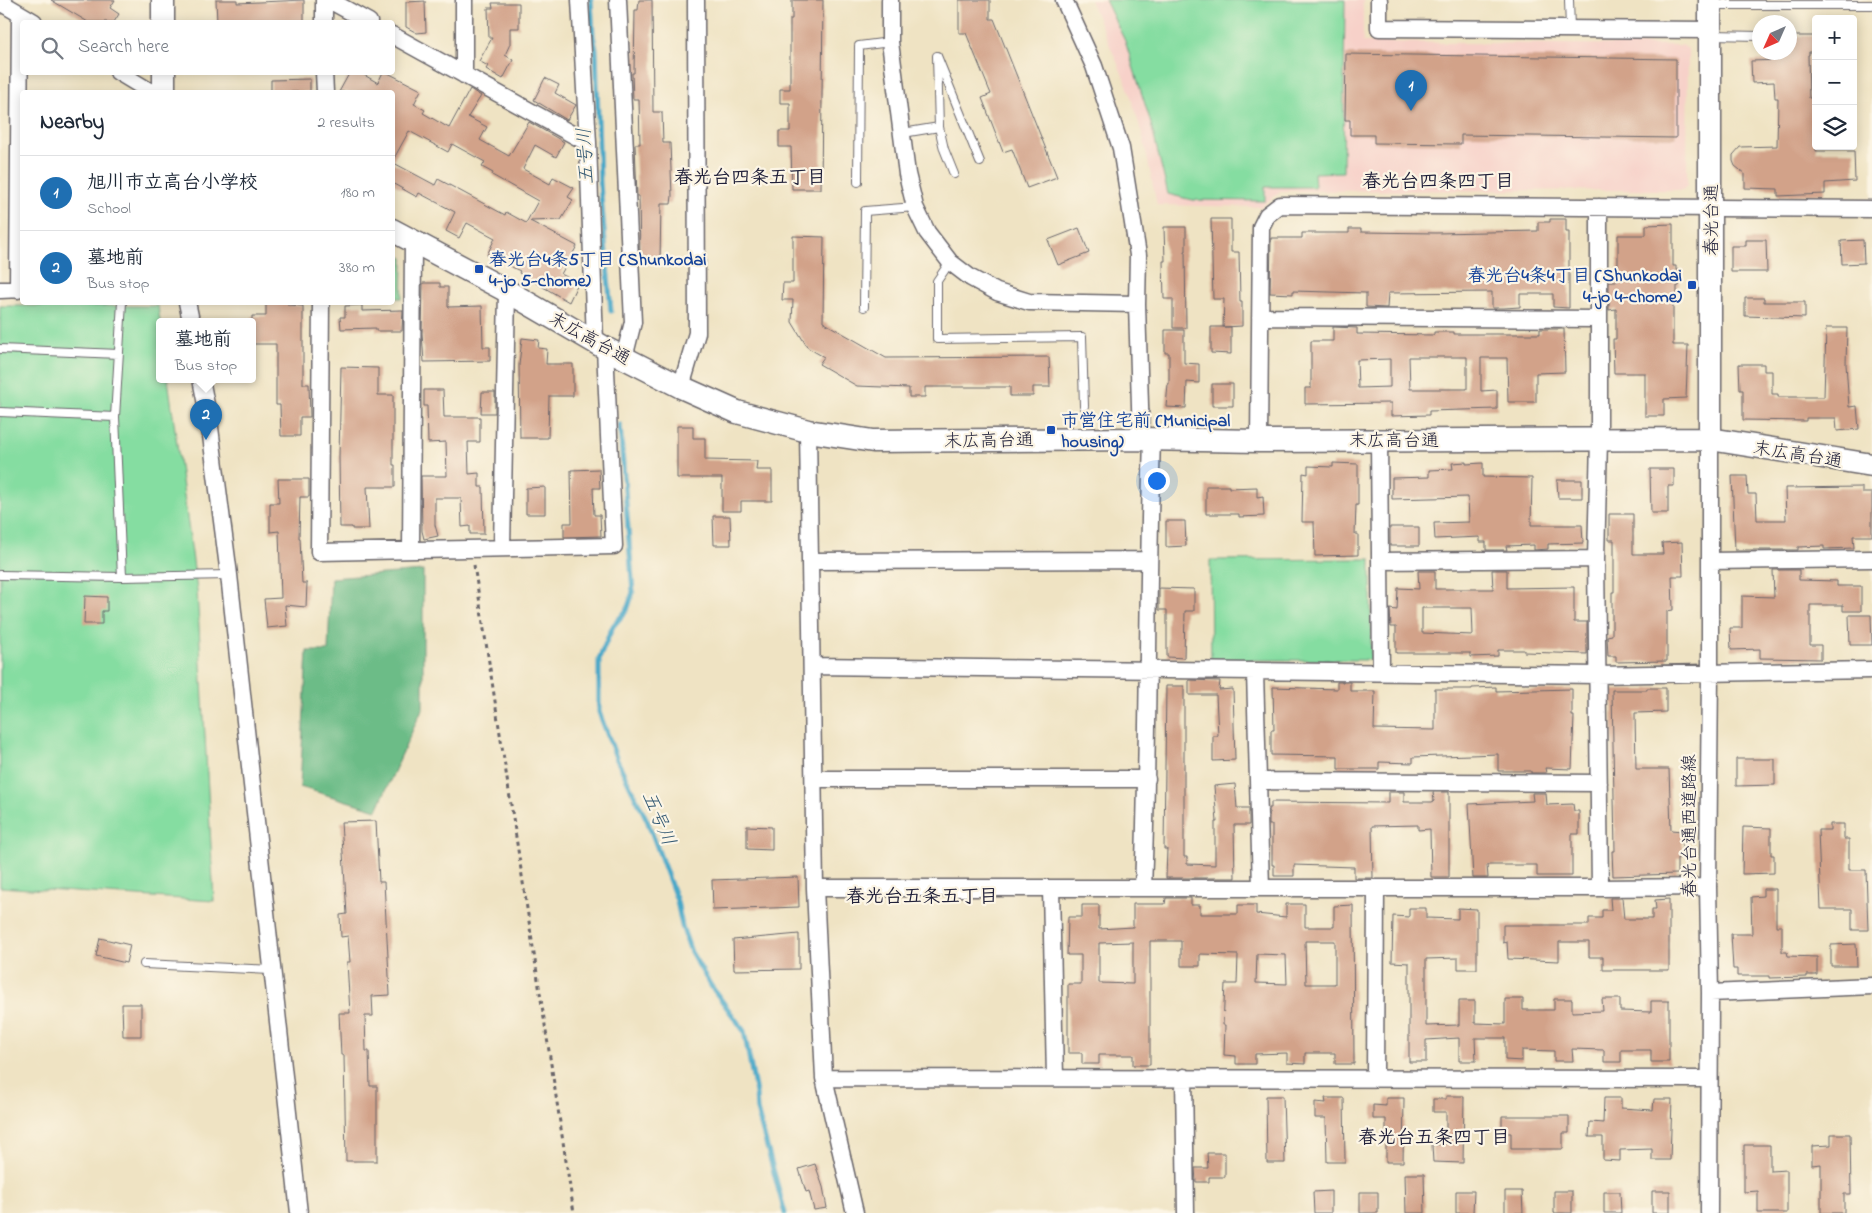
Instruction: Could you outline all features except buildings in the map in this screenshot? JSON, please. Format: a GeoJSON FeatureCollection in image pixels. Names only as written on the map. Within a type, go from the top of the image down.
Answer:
{"type":"FeatureCollection","features":[{"type":"Feature","properties":{"kind":"street"},"geometry":{"type":"LineString","coordinates":[[163,0],[163,20]]}},
{"type":"Feature","properties":{"kind":"street"},"geometry":{"type":"LineString","coordinates":[[324,0],[324,20]]}},
{"type":"Feature","properties":{"kind":"street"},"geometry":{"type":"LineString","coordinates":[[329,0],[365,20]]}},
{"type":"Feature","properties":{"kind":"street"},"geometry":{"type":"LineString","coordinates":[[464,0],[464,75]]}},
{"type":"Feature","properties":{"kind":"street"},"geometry":{"type":"LineString","coordinates":[[321,305],[319,552],[614,546],[608,349],[588,143],[580,0]]}},
{"type":"Feature","properties":{"kind":"street"},"geometry":{"type":"LineString","coordinates":[[608,349],[633,322],[618,0]]}},
{"type":"Feature","properties":{"kind":"street"},"geometry":{"type":"LineString","coordinates":[[681,387],[697,333],[696,0]]}},
{"type":"Feature","properties":{"kind":"street"},"geometry":{"type":"LineString","coordinates":[[890,0],[890,42],[907,174],[915,207],[927,232],[950,262],[971,278],[996,292],[1029,302],[1137,304]]}},
{"type":"Feature","properties":{"kind":"street"},"geometry":{"type":"LineString","coordinates":[[1064,0],[1094,66],[1120,148],[1138,255],[1137,304],[1146,439],[1148,560],[1147,779],[1143,888]]}},
{"type":"Feature","properties":{"kind":"street"},"geometry":{"type":"LineString","coordinates":[[1379,0],[1379,28],[1710,32]]}},
{"type":"Feature","properties":{"kind":"street"},"geometry":{"type":"LineString","coordinates":[[0,2],[30,20]]}},
{"type":"Feature","properties":{"kind":"street","name":"春光台通"},"geometry":{"type":"LineString","coordinates":[[1710,2],[1710,440]]}},
{"type":"Feature","properties":{"kind":"street"},"geometry":{"type":"LineString","coordinates":[[0,290],[20,290],[20,14]]}},
{"type":"Feature","properties":{"kind":"street"},"geometry":{"type":"LineString","coordinates":[[395,37],[588,143]]}},
{"type":"Feature","properties":{"kind":"street"},"geometry":{"type":"LineString","coordinates":[[123,75],[148,90]]}},
{"type":"Feature","properties":{"kind":"street"},"geometry":{"type":"LineString","coordinates":[[164,75],[164,90]]}},
{"type":"Feature","properties":{"kind":"street"},"geometry":{"type":"LineString","coordinates":[[324,75],[324,90]]}},
{"type":"Feature","properties":{"kind":"street"},"geometry":{"type":"LineString","coordinates":[[1259,441],[1261,226],[1267,215],[1280,205],[1872,209]]}},
{"type":"Feature","properties":{"kind":"street"},"geometry":{"type":"LineString","coordinates":[[1599,207],[1599,440],[1596,559],[1600,888]]}},
{"type":"Feature","properties":{"kind":"street","name":"末広高台通"},"geometry":{"type":"LineString","coordinates":[[395,232],[681,387],[738,412],[808,431],[873,442],[1146,439],[1259,441],[1710,440],[1872,465]]}},
{"type":"Feature","properties":{"kind":"street"},"geometry":{"type":"LineString","coordinates":[[411,550],[413,241]]}},
{"type":"Feature","properties":{"kind":"street"},"geometry":{"type":"LineString","coordinates":[[502,548],[507,291]]}},
{"type":"Feature","properties":{"kind":"street"},"geometry":{"type":"LineString","coordinates":[[188,305],[190,318]]}},
{"type":"Feature","properties":{"kind":"street"},"geometry":{"type":"LineString","coordinates":[[1260,317],[1598,319]]}},
{"type":"Feature","properties":{"kind":"street"},"geometry":{"type":"LineString","coordinates":[[202,383],[209,420],[229,575],[299,1213]]}},
{"type":"Feature","properties":{"kind":"street"},"geometry":{"type":"LineString","coordinates":[[808,431],[815,888],[824,1078],[855,1213]]}},
{"type":"Feature","properties":{"kind":"street"},"geometry":{"type":"LineString","coordinates":[[1379,440],[1381,672]]}},
{"type":"Feature","properties":{"kind":"street","name":"春光台通西道路線"},"geometry":{"type":"LineString","coordinates":[[1709,1213],[1710,440]]}},
{"type":"Feature","properties":{"kind":"street"},"geometry":{"type":"LineString","coordinates":[[1380,561],[1596,559]]}},
{"type":"Feature","properties":{"kind":"street"},"geometry":{"type":"LineString","coordinates":[[1710,560],[1872,559]]}},
{"type":"Feature","properties":{"kind":"street"},"geometry":{"type":"LineString","coordinates":[[810,561],[1148,560]]}},
{"type":"Feature","properties":{"kind":"street"},"geometry":{"type":"LineString","coordinates":[[812,666],[1597,675],[1872,670]]}},
{"type":"Feature","properties":{"kind":"street"},"geometry":{"type":"LineString","coordinates":[[1255,672],[1261,888]]}},
{"type":"Feature","properties":{"kind":"street"},"geometry":{"type":"LineString","coordinates":[[814,779],[1147,779]]}},
{"type":"Feature","properties":{"kind":"street"},"geometry":{"type":"LineString","coordinates":[[1258,780],[1599,782]]}},
{"type":"Feature","properties":{"kind":"street"},"geometry":{"type":"LineString","coordinates":[[815,888],[1708,887]]}},
{"type":"Feature","properties":{"kind":"street"},"geometry":{"type":"LineString","coordinates":[[1051,888],[1055,1078]]}},
{"type":"Feature","properties":{"kind":"street"},"geometry":{"type":"LineString","coordinates":[[1375,1078],[1376,888]]}},
{"type":"Feature","properties":{"kind":"street"},"geometry":{"type":"LineString","coordinates":[[1710,993],[1872,986]]}},
{"type":"Feature","properties":{"kind":"street"},"geometry":{"type":"LineString","coordinates":[[824,1078],[1709,1079]]}},
{"type":"Feature","properties":{"kind":"street"},"geometry":{"type":"LineString","coordinates":[[1184,1078],[1186,1213]]}},
{"type":"Feature","properties":{"kind":"lane"},"geometry":{"type":"LineString","coordinates":[[1569,0],[1570,29]]}},
{"type":"Feature","properties":{"kind":"lane"},"geometry":{"type":"LineString","coordinates":[[1710,2],[1872,5]]}},
{"type":"Feature","properties":{"kind":"lane"},"geometry":{"type":"LineString","coordinates":[[1710,32],[1752,35]]}},
{"type":"Feature","properties":{"kind":"lane"},"geometry":{"type":"LineString","coordinates":[[858,182],[859,46],[890,42]]}},
{"type":"Feature","properties":{"kind":"lane"},"geometry":{"type":"LineString","coordinates":[[954,174],[944,148],[939,127],[937,56],[980,162]]}},
{"type":"Feature","properties":{"kind":"lane"},"geometry":{"type":"LineString","coordinates":[[903,133],[939,127]]}},
{"type":"Feature","properties":{"kind":"lane"},"geometry":{"type":"LineString","coordinates":[[864,307],[865,211],[915,207]]}},
{"type":"Feature","properties":{"kind":"lane"},"geometry":{"type":"LineString","coordinates":[[950,262],[937,281],[937,339],[1082,337],[1084,406]]}},
{"type":"Feature","properties":{"kind":"lane"},"geometry":{"type":"LineString","coordinates":[[122,305],[116,417],[122,577]]}},
{"type":"Feature","properties":{"kind":"lane"},"geometry":{"type":"LineString","coordinates":[[0,349],[119,354]]}},
{"type":"Feature","properties":{"kind":"lane"},"geometry":{"type":"LineString","coordinates":[[0,412],[116,417]]}},
{"type":"Feature","properties":{"kind":"lane"},"geometry":{"type":"LineString","coordinates":[[0,575],[122,577],[229,575]]}},
{"type":"Feature","properties":{"kind":"lane"},"geometry":{"type":"LineString","coordinates":[[144,964],[272,970]]}},
{"type":"Feature","properties":{"kind":"path"},"geometry":{"type":"LineString","coordinates":[[472,549],[574,1213]]}},
{"type":"Feature","properties":{"kind":"shaded area"},"geometry":{"type":"Polygon","coordinates":[[[1090,0],[1363,0],[1363,42],[1682,45],[1688,49],[1687,185],[1683,190],[1282,191],[1260,207],[1157,205],[1143,137],[1127,85],[1090,0]]]}},
{"type":"Feature","properties":{"kind":"green space"},"geometry":{"type":"Polygon","coordinates":[[[1105,0],[1345,0],[1343,172],[1314,173],[1315,187],[1265,187],[1265,201],[1192,200],[1168,194],[1150,120],[1125,41],[1105,0]]]}},
{"type":"Feature","properties":{"kind":"green space"},"geometry":{"type":"Polygon","coordinates":[[[395,253],[403,258],[402,298],[395,298],[395,253]]]}},
{"type":"Feature","properties":{"kind":"green space"},"geometry":{"type":"Polygon","coordinates":[[[0,306],[158,306],[160,318],[156,318],[156,383],[169,383],[197,590],[214,901],[0,887],[0,306]]]}},
{"type":"Feature","properties":{"kind":"green space"},"geometry":{"type":"Polygon","coordinates":[[[1371,559],[1371,660],[1211,660],[1210,560],[1371,559]]]}},
{"type":"Feature","properties":{"kind":"green space"},"geometry":{"type":"Polygon","coordinates":[[[423,571],[423,707],[377,810],[300,787],[307,651],[328,651],[331,578],[423,571]]]}},
{"type":"Feature","properties":{"kind":"waterway","name":"五号川"},"geometry":{"type":"LineString","coordinates":[[591,0],[593,35],[596,49],[600,184],[611,311]]}},
{"type":"Feature","properties":{"kind":"waterway","name":"五号川"},"geometry":{"type":"LineString","coordinates":[[620,425],[633,592],[627,610],[613,626],[599,659],[599,712],[617,760],[647,820],[677,901],[682,926],[691,952],[711,986],[744,1031],[756,1093],[757,1110],[785,1213]]}},
{"type":"Feature","properties":{"kind":"place","name":"旭川市立高台小学校"},"geometry":{"type":"Point","coordinates":[1411,111]}},
{"type":"Feature","properties":{"kind":"place","name":"春光台4条5丁目 (Shunkodai 4-jo 5-chome)"},"geometry":{"type":"Point","coordinates":[479,269]}},
{"type":"Feature","properties":{"kind":"place","name":"春光台4条4丁目 (Shunkodai 4-jo 4-chome)"},"geometry":{"type":"Point","coordinates":[1692,285]}},
{"type":"Feature","properties":{"kind":"place","name":"市営住宅前 (Municipal housing)"},"geometry":{"type":"Point","coordinates":[1051,430]}},
{"type":"Feature","properties":{"kind":"place","name":"墓地前"},"geometry":{"type":"Point","coordinates":[206,440]}},
{"type":"Feature","properties":{"kind":"district","name":"春光台四条五丁目"},"geometry":{"type":"Point","coordinates":[750,176]}},
{"type":"Feature","properties":{"kind":"district","name":"春光台四条四丁目"},"geometry":{"type":"Point","coordinates":[1438,180]}},
{"type":"Feature","properties":{"kind":"district","name":"春光台五条五丁目"},"geometry":{"type":"Point","coordinates":[922,895]}},
{"type":"Feature","properties":{"kind":"district","name":"春光台五条四丁目"},"geometry":{"type":"Point","coordinates":[1434,1136]}}]}
